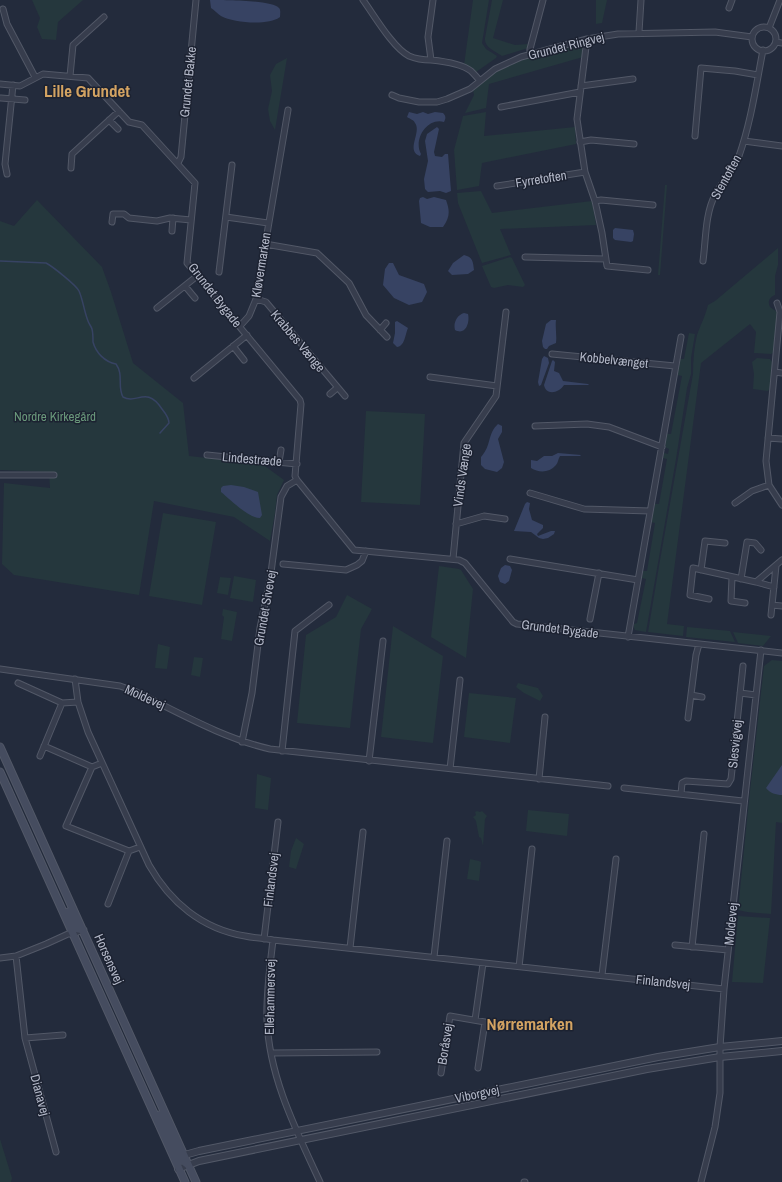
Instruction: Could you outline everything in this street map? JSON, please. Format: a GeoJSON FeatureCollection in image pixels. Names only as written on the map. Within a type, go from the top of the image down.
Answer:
{"type":"FeatureCollection","features":[{"type":"Feature","properties":{"kind":"main road","name":"Horsensvej"},"geometry":{"type":"LineString","coordinates":[[0,746],[108,985],[179,1157],[178,1169],[184,1182]]}},
{"type":"Feature","properties":{"kind":"main road","name":"Horsensvej"},"geometry":{"type":"LineString","coordinates":[[0,768],[1,774],[129,1059],[179,1157],[188,1165],[196,1182]]}},
{"type":"Feature","properties":{"kind":"main road"},"geometry":{"type":"LineString","coordinates":[[48,877],[55,884],[76,928],[83,930]]}},
{"type":"Feature","properties":{"kind":"main road"},"geometry":{"type":"LineString","coordinates":[[73,934],[80,936],[98,976],[108,985]]}},
{"type":"Feature","properties":{"kind":"street","name":"Grundet Bakke"},"geometry":{"type":"LineString","coordinates":[[178,163],[181,158],[196,0]]}},
{"type":"Feature","properties":{"kind":"street"},"geometry":{"type":"LineString","coordinates":[[362,0],[396,45],[404,53],[418,59],[442,62],[466,69],[471,71],[479,80]]}},
{"type":"Feature","properties":{"kind":"street"},"geometry":{"type":"LineString","coordinates":[[431,60],[428,37],[433,0]]}},
{"type":"Feature","properties":{"kind":"street"},"geometry":{"type":"LineString","coordinates":[[530,55],[530,49],[543,0]]}},
{"type":"Feature","properties":{"kind":"street"},"geometry":{"type":"LineString","coordinates":[[638,32],[641,0]]}},
{"type":"Feature","properties":{"kind":"street"},"geometry":{"type":"LineString","coordinates":[[729,8],[732,0]]}},
{"type":"Feature","properties":{"kind":"street"},"geometry":{"type":"LineString","coordinates":[[769,28],[780,0]]}},
{"type":"Feature","properties":{"kind":"street"},"geometry":{"type":"LineString","coordinates":[[3,8],[7,24],[35,77]]}},
{"type":"Feature","properties":{"kind":"street"},"geometry":{"type":"LineString","coordinates":[[70,76],[73,45],[104,17]]}},
{"type":"Feature","properties":{"kind":"street"},"geometry":{"type":"LineString","coordinates":[[759,28],[769,28],[775,34],[776,42],[771,48],[763,50],[757,48],[754,45],[752,37],[754,32],[759,28]]}},
{"type":"Feature","properties":{"kind":"street","name":"Grundet Ringvej"},"geometry":{"type":"LineString","coordinates":[[392,95],[419,102],[437,102],[470,89],[479,80],[495,69],[530,55],[587,39],[618,34],[638,32],[715,32],[752,37]]}},
{"type":"Feature","properties":{"kind":"street","name":"Fyrretoften"},"geometry":{"type":"LineString","coordinates":[[587,39],[577,119],[585,172],[595,201],[606,259]]}},
{"type":"Feature","properties":{"kind":"street"},"geometry":{"type":"LineString","coordinates":[[776,42],[782,43]]}},
{"type":"Feature","properties":{"kind":"street","name":"Stentoften"},"geometry":{"type":"LineString","coordinates":[[703,261],[709,209],[715,194],[734,169],[739,158],[750,117],[763,50]]}},
{"type":"Feature","properties":{"kind":"street"},"geometry":{"type":"LineString","coordinates":[[695,136],[701,68],[758,75]]}},
{"type":"Feature","properties":{"kind":"street","name":"Grundet Bygade"},"geometry":{"type":"LineString","coordinates":[[0,84],[20,86],[43,74],[88,78],[129,122],[142,125],[195,182],[187,263],[300,400],[301,404],[295,476],[354,550],[459,560],[465,563],[513,622],[517,624],[782,653]]}},
{"type":"Feature","properties":{"kind":"street"},"geometry":{"type":"LineString","coordinates":[[581,86],[633,79]]}},
{"type":"Feature","properties":{"kind":"street"},"geometry":{"type":"LineString","coordinates":[[7,174],[5,164],[13,85]]}},
{"type":"Feature","properties":{"kind":"street"},"geometry":{"type":"LineString","coordinates":[[502,107],[580,92]]}},
{"type":"Feature","properties":{"kind":"street"},"geometry":{"type":"LineString","coordinates":[[1,98],[24,100]]}},
{"type":"Feature","properties":{"kind":"street","name":"Kløvermarken"},"geometry":{"type":"LineString","coordinates":[[240,326],[249,316],[256,299],[288,110]]}},
{"type":"Feature","properties":{"kind":"street"},"geometry":{"type":"LineString","coordinates":[[71,168],[72,154],[119,111]]}},
{"type":"Feature","properties":{"kind":"street"},"geometry":{"type":"LineString","coordinates":[[109,120],[118,130]]}},
{"type":"Feature","properties":{"kind":"street"},"geometry":{"type":"LineString","coordinates":[[580,142],[591,140],[634,144]]}},
{"type":"Feature","properties":{"kind":"street","name":"Stentoften"},"geometry":{"type":"LineString","coordinates":[[744,141],[782,146]]}},
{"type":"Feature","properties":{"kind":"street"},"geometry":{"type":"LineString","coordinates":[[219,272],[232,166]]}},
{"type":"Feature","properties":{"kind":"street","name":"Fyrretoften"},"geometry":{"type":"LineString","coordinates":[[497,186],[585,172]]}},
{"type":"Feature","properties":{"kind":"street"},"geometry":{"type":"LineString","coordinates":[[595,201],[601,200],[653,205]]}},
{"type":"Feature","properties":{"kind":"street"},"geometry":{"type":"LineString","coordinates":[[112,222],[113,214],[124,214],[129,218],[157,221],[173,218],[191,220]]}},
{"type":"Feature","properties":{"kind":"street","name":"Kløvermarken"},"geometry":{"type":"LineString","coordinates":[[226,217],[268,223]]}},
{"type":"Feature","properties":{"kind":"street"},"geometry":{"type":"LineString","coordinates":[[172,230],[173,218]]}},
{"type":"Feature","properties":{"kind":"street"},"geometry":{"type":"LineString","coordinates":[[265,244],[317,253],[349,283],[366,315],[387,337]]}},
{"type":"Feature","properties":{"kind":"street"},"geometry":{"type":"LineString","coordinates":[[525,256],[606,259],[606,266],[648,270]]}},
{"type":"Feature","properties":{"kind":"street"},"geometry":{"type":"LineString","coordinates":[[157,308],[197,276]]}},
{"type":"Feature","properties":{"kind":"street"},"geometry":{"type":"LineString","coordinates":[[185,286],[195,298]]}},
{"type":"Feature","properties":{"kind":"street","name":"Krabbes Vænge"},"geometry":{"type":"LineString","coordinates":[[256,299],[266,302],[344,396]]}},
{"type":"Feature","properties":{"kind":"street"},"geometry":{"type":"LineString","coordinates":[[777,303],[781,312],[766,461],[769,485],[782,506]]}},
{"type":"Feature","properties":{"kind":"street","name":"Vinds Vænge"},"geometry":{"type":"LineString","coordinates":[[453,559],[464,443],[496,396],[506,312]]}},
{"type":"Feature","properties":{"kind":"street"},"geometry":{"type":"LineString","coordinates":[[380,330],[386,323]]}},
{"type":"Feature","properties":{"kind":"street"},"geometry":{"type":"LineString","coordinates":[[194,378],[247,335]]}},
{"type":"Feature","properties":{"kind":"street"},"geometry":{"type":"LineString","coordinates":[[628,637],[681,337]]}},
{"type":"Feature","properties":{"kind":"street"},"geometry":{"type":"LineString","coordinates":[[233,346],[244,360]]}},
{"type":"Feature","properties":{"kind":"street","name":"Kobbelvænget"},"geometry":{"type":"LineString","coordinates":[[552,354],[676,366]]}},
{"type":"Feature","properties":{"kind":"street"},"geometry":{"type":"LineString","coordinates":[[775,372],[782,372]]}},
{"type":"Feature","properties":{"kind":"street"},"geometry":{"type":"LineString","coordinates":[[430,377],[498,386]]}},
{"type":"Feature","properties":{"kind":"street"},"geometry":{"type":"LineString","coordinates":[[330,394],[337,388]]}},
{"type":"Feature","properties":{"kind":"street"},"geometry":{"type":"LineString","coordinates":[[535,426],[587,424],[609,427],[662,447]]}},
{"type":"Feature","properties":{"kind":"street"},"geometry":{"type":"LineString","coordinates":[[768,438],[782,438]]}},
{"type":"Feature","properties":{"kind":"street"},"geometry":{"type":"LineString","coordinates":[[279,462],[281,450]]}},
{"type":"Feature","properties":{"kind":"street","name":"Lindestræde"},"geometry":{"type":"LineString","coordinates":[[207,455],[297,464]]}},
{"type":"Feature","properties":{"kind":"street"},"geometry":{"type":"LineString","coordinates":[[0,475],[54,475]]}},
{"type":"Feature","properties":{"kind":"street","name":"Grundet Sivevej"},"geometry":{"type":"LineString","coordinates":[[242,742],[252,693],[260,628],[270,580],[281,497],[287,486],[297,480]]}},
{"type":"Feature","properties":{"kind":"street"},"geometry":{"type":"LineString","coordinates":[[735,502],[752,491],[769,485]]}},
{"type":"Feature","properties":{"kind":"street"},"geometry":{"type":"LineString","coordinates":[[530,493],[584,509],[650,511]]}},
{"type":"Feature","properties":{"kind":"street","name":"Vinds Vænge"},"geometry":{"type":"LineString","coordinates":[[456,524],[484,516],[505,519]]}},
{"type":"Feature","properties":{"kind":"street"},"geometry":{"type":"LineString","coordinates":[[702,570],[705,541],[725,543]]}},
{"type":"Feature","properties":{"kind":"street"},"geometry":{"type":"LineString","coordinates":[[741,579],[746,542],[754,543],[761,550]]}},
{"type":"Feature","properties":{"kind":"street"},"geometry":{"type":"LineString","coordinates":[[283,564],[346,570],[362,561],[366,551]]}},
{"type":"Feature","properties":{"kind":"street"},"geometry":{"type":"LineString","coordinates":[[510,559],[638,580]]}},
{"type":"Feature","properties":{"kind":"street"},"geometry":{"type":"LineString","coordinates":[[756,582],[782,560]]}},
{"type":"Feature","properties":{"kind":"street"},"geometry":{"type":"LineString","coordinates":[[771,615],[776,566]]}},
{"type":"Feature","properties":{"kind":"street"},"geometry":{"type":"LineString","coordinates":[[710,599],[690,595],[693,568],[756,582],[774,588]]}},
{"type":"Feature","properties":{"kind":"street"},"geometry":{"type":"LineString","coordinates":[[590,619],[599,573]]}},
{"type":"Feature","properties":{"kind":"street"},"geometry":{"type":"LineString","coordinates":[[732,577],[730,601],[745,602]]}},
{"type":"Feature","properties":{"kind":"street"},"geometry":{"type":"LineString","coordinates":[[282,751],[296,631],[329,605]]}},
{"type":"Feature","properties":{"kind":"street"},"geometry":{"type":"LineString","coordinates":[[772,605],[782,606]]}},
{"type":"Feature","properties":{"kind":"street"},"geometry":{"type":"LineString","coordinates":[[370,761],[383,641]]}},
{"type":"Feature","properties":{"kind":"street"},"geometry":{"type":"LineString","coordinates":[[688,718],[696,655],[699,644]]}},
{"type":"Feature","properties":{"kind":"street","name":"Moldevej"},"geometry":{"type":"LineString","coordinates":[[701,1182],[715,1127],[720,1093],[720,1047],[724,989],[761,650]]}},
{"type":"Feature","properties":{"kind":"street","name":"Slesvigvej"},"geometry":{"type":"LineString","coordinates":[[681,794],[682,783],[686,780],[728,784],[731,779],[744,666]]}},
{"type":"Feature","properties":{"kind":"street","name":"Moldevej"},"geometry":{"type":"LineString","coordinates":[[0,669],[115,684],[134,691],[201,724],[242,742],[282,751],[608,786]]}},
{"type":"Feature","properties":{"kind":"street","name":"Finlandsvej"},"geometry":{"type":"LineString","coordinates":[[75,679],[78,702],[88,732],[140,847],[158,880],[178,904],[204,922],[222,930],[244,936],[272,940],[724,989]]}},
{"type":"Feature","properties":{"kind":"street"},"geometry":{"type":"LineString","coordinates":[[450,770],[460,680]]}},
{"type":"Feature","properties":{"kind":"street"},"geometry":{"type":"LineString","coordinates":[[18,684],[62,703],[78,702]]}},
{"type":"Feature","properties":{"kind":"street"},"geometry":{"type":"LineString","coordinates":[[740,693],[756,695]]}},
{"type":"Feature","properties":{"kind":"street"},"geometry":{"type":"LineString","coordinates":[[691,695],[702,697]]}},
{"type":"Feature","properties":{"kind":"street"},"geometry":{"type":"LineString","coordinates":[[40,756],[62,703]]}},
{"type":"Feature","properties":{"kind":"street"},"geometry":{"type":"LineString","coordinates":[[539,779],[545,717]]}},
{"type":"Feature","properties":{"kind":"street"},"geometry":{"type":"LineString","coordinates":[[44,746],[92,767]]}},
{"type":"Feature","properties":{"kind":"street"},"geometry":{"type":"LineString","coordinates":[[102,763],[92,767],[66,826],[129,851],[140,847]]}},
{"type":"Feature","properties":{"kind":"street"},"geometry":{"type":"LineString","coordinates":[[624,788],[744,801]]}},
{"type":"Feature","properties":{"kind":"street","name":"Finlandsvej"},"geometry":{"type":"LineString","coordinates":[[264,938],[278,822]]}},
{"type":"Feature","properties":{"kind":"street"},"geometry":{"type":"LineString","coordinates":[[350,948],[363,832]]}},
{"type":"Feature","properties":{"kind":"street"},"geometry":{"type":"LineString","coordinates":[[692,947],[704,834]]}},
{"type":"Feature","properties":{"kind":"street"},"geometry":{"type":"LineString","coordinates":[[434,957],[447,841]]}},
{"type":"Feature","properties":{"kind":"street"},"geometry":{"type":"LineString","coordinates":[[519,967],[532,848]]}},
{"type":"Feature","properties":{"kind":"street"},"geometry":{"type":"LineString","coordinates":[[108,904],[129,851]]}},
{"type":"Feature","properties":{"kind":"street"},"geometry":{"type":"LineString","coordinates":[[602,976],[616,859]]}},
{"type":"Feature","properties":{"kind":"street"},"geometry":{"type":"LineString","coordinates":[[0,958],[16,956],[68,934],[73,934],[83,930]]}},
{"type":"Feature","properties":{"kind":"street","name":"Ellehammersvej"},"geometry":{"type":"LineString","coordinates":[[272,940],[267,1020],[271,1053],[280,1089],[301,1141],[320,1182]]}},
{"type":"Feature","properties":{"kind":"street"},"geometry":{"type":"LineString","coordinates":[[675,945],[728,950]]}},
{"type":"Feature","properties":{"kind":"street","name":"Dianavej"},"geometry":{"type":"LineString","coordinates":[[16,956],[25,1038],[56,1152]]}},
{"type":"Feature","properties":{"kind":"street"},"geometry":{"type":"LineString","coordinates":[[478,1068],[485,1022],[475,1020],[483,963]]}},
{"type":"Feature","properties":{"kind":"street","name":"Boråsvej"},"geometry":{"type":"LineString","coordinates":[[441,1073],[450,1016],[475,1020]]}},
{"type":"Feature","properties":{"kind":"street"},"geometry":{"type":"LineString","coordinates":[[25,1038],[63,1035]]}},
{"type":"Feature","properties":{"kind":"street","name":"Viborgvej"},"geometry":{"type":"LineString","coordinates":[[179,1157],[199,1151],[658,1057],[720,1047],[782,1041]]}},
{"type":"Feature","properties":{"kind":"street","name":"Viborgvej"},"geometry":{"type":"LineString","coordinates":[[178,1169],[199,1161],[647,1069],[720,1057],[782,1051]]}},
{"type":"Feature","properties":{"kind":"street","name":"Ellehammersvej"},"geometry":{"type":"LineString","coordinates":[[271,1053],[377,1052]]}},
{"type":"Feature","properties":{"kind":"green space"},"geometry":{"type":"Polygon","coordinates":[[[32,0],[83,0],[58,22],[56,40],[42,39],[37,27],[40,18],[32,0]]]}},
{"type":"Feature","properties":{"kind":"green space"},"geometry":{"type":"Polygon","coordinates":[[[473,0],[489,0],[482,43],[486,49],[497,56],[476,72],[464,65],[473,0]]]}},
{"type":"Feature","properties":{"kind":"green space"},"geometry":{"type":"Polygon","coordinates":[[[492,0],[503,0],[493,38],[515,45],[528,44],[528,48],[502,56],[486,44],[485,38],[492,0]]]}},
{"type":"Feature","properties":{"kind":"green space"},"geometry":{"type":"Polygon","coordinates":[[[596,0],[607,0],[602,23],[596,24],[596,0]]]}},
{"type":"Feature","properties":{"kind":"green space"},"geometry":{"type":"Polygon","coordinates":[[[583,44],[583,57],[489,84],[486,108],[465,113],[474,95],[473,90],[489,76],[500,69],[552,51],[583,44]]]}},
{"type":"Feature","properties":{"kind":"green space"},"geometry":{"type":"Polygon","coordinates":[[[287,58],[275,130],[270,121],[268,109],[272,91],[270,75],[276,64],[287,58]]]}},
{"type":"Feature","properties":{"kind":"green space"},"geometry":{"type":"Polygon","coordinates":[[[486,112],[484,136],[575,127],[576,144],[482,163],[479,186],[457,190],[454,150],[463,116],[486,112]]]}},
{"type":"Feature","properties":{"kind":"green space"},"geometry":{"type":"Polygon","coordinates":[[[665,185],[667,185],[660,275],[658,275],[665,185]]]}},
{"type":"Feature","properties":{"kind":"green space"},"geometry":{"type":"Polygon","coordinates":[[[481,191],[492,213],[592,201],[596,225],[500,229],[511,255],[482,263],[458,203],[457,193],[481,191]]]}},
{"type":"Feature","properties":{"kind":"green space","name":"Nordre Kirkegård"},"geometry":{"type":"Polygon","coordinates":[[[37,200],[102,267],[133,363],[183,403],[189,456],[262,464],[284,480],[277,495],[270,541],[234,517],[154,501],[139,595],[14,575],[2,564],[4,483],[50,488],[49,472],[0,470],[0,221],[14,226],[37,200]]]}},
{"type":"Feature","properties":{"kind":"green space"},"geometry":{"type":"Polygon","coordinates":[[[778,248],[778,265],[775,276],[775,295],[770,298],[769,301],[770,307],[777,312],[774,352],[771,354],[754,353],[756,332],[750,324],[701,363],[667,624],[684,626],[683,636],[648,632],[693,374],[697,335],[708,305],[715,301],[778,248]]]}},
{"type":"Feature","properties":{"kind":"green space"},"geometry":{"type":"Polygon","coordinates":[[[510,257],[512,258],[525,285],[523,287],[508,285],[494,288],[491,287],[482,266],[510,257]]]}},
{"type":"Feature","properties":{"kind":"green space"},"geometry":{"type":"Polygon","coordinates":[[[689,333],[695,334],[691,358],[691,374],[687,388],[646,632],[635,630],[634,624],[637,623],[646,579],[642,578],[643,571],[647,571],[655,523],[651,522],[655,504],[659,504],[667,459],[663,458],[664,453],[668,454],[669,449],[665,447],[667,434],[671,434],[682,376],[677,375],[680,359],[684,359],[689,333]]]}},
{"type":"Feature","properties":{"kind":"green space"},"geometry":{"type":"Polygon","coordinates":[[[757,358],[770,359],[773,363],[770,388],[768,391],[753,389],[754,374],[752,362],[757,358]]]}},
{"type":"Feature","properties":{"kind":"green space"},"geometry":{"type":"Polygon","coordinates":[[[366,411],[425,414],[420,505],[361,502],[366,411]]]}},
{"type":"Feature","properties":{"kind":"green space"},"geometry":{"type":"Polygon","coordinates":[[[163,513],[216,522],[202,605],[149,596],[163,513]]]}},
{"type":"Feature","properties":{"kind":"green space"},"geometry":{"type":"Polygon","coordinates":[[[439,566],[461,570],[473,589],[466,658],[431,637],[439,566]]]}},
{"type":"Feature","properties":{"kind":"green space"},"geometry":{"type":"Polygon","coordinates":[[[234,576],[256,580],[253,602],[230,598],[234,576]]]}},
{"type":"Feature","properties":{"kind":"green space"},"geometry":{"type":"Polygon","coordinates":[[[220,577],[231,578],[228,595],[217,593],[220,577]]]}},
{"type":"Feature","properties":{"kind":"green space"},"geometry":{"type":"Polygon","coordinates":[[[347,595],[372,609],[361,629],[350,728],[297,723],[306,635],[336,617],[347,595]]]}},
{"type":"Feature","properties":{"kind":"green space"},"geometry":{"type":"Polygon","coordinates":[[[223,609],[237,612],[232,641],[221,639],[224,617],[222,615],[223,609]]]}},
{"type":"Feature","properties":{"kind":"green space"},"geometry":{"type":"Polygon","coordinates":[[[393,626],[443,656],[433,743],[381,737],[393,626]]]}},
{"type":"Feature","properties":{"kind":"green space"},"geometry":{"type":"Polygon","coordinates":[[[687,627],[730,631],[735,642],[686,637],[687,627]]]}},
{"type":"Feature","properties":{"kind":"green space"},"geometry":{"type":"Polygon","coordinates":[[[733,632],[771,636],[763,646],[738,643],[733,632]]]}},
{"type":"Feature","properties":{"kind":"green space"},"geometry":{"type":"Polygon","coordinates":[[[158,644],[170,647],[167,669],[155,668],[158,644]]]}},
{"type":"Feature","properties":{"kind":"green space"},"geometry":{"type":"Polygon","coordinates":[[[194,657],[203,658],[200,677],[191,675],[194,657]]]}},
{"type":"Feature","properties":{"kind":"green space"},"geometry":{"type":"Polygon","coordinates":[[[772,660],[782,661],[782,823],[776,822],[771,914],[738,910],[764,666],[772,660]]]}},
{"type":"Feature","properties":{"kind":"green space"},"geometry":{"type":"Polygon","coordinates":[[[518,683],[538,688],[543,696],[540,701],[516,687],[518,683]]]}},
{"type":"Feature","properties":{"kind":"green space"},"geometry":{"type":"Polygon","coordinates":[[[469,693],[516,698],[510,743],[464,737],[469,693]]]}},
{"type":"Feature","properties":{"kind":"green space"},"geometry":{"type":"Polygon","coordinates":[[[257,774],[271,778],[268,810],[255,808],[257,774]]]}},
{"type":"Feature","properties":{"kind":"green space"},"geometry":{"type":"Polygon","coordinates":[[[528,810],[569,814],[567,836],[526,831],[528,810]]]}},
{"type":"Feature","properties":{"kind":"green space"},"geometry":{"type":"Polygon","coordinates":[[[482,811],[487,816],[485,819],[483,846],[481,838],[479,837],[476,821],[473,817],[476,815],[475,812],[482,811]]]}},
{"type":"Feature","properties":{"kind":"green space"},"geometry":{"type":"Polygon","coordinates":[[[296,838],[304,844],[296,869],[289,867],[291,851],[296,838]]]}},
{"type":"Feature","properties":{"kind":"green space"},"geometry":{"type":"Polygon","coordinates":[[[470,859],[481,862],[479,881],[467,879],[470,859]]]}},
{"type":"Feature","properties":{"kind":"green space"},"geometry":{"type":"Polygon","coordinates":[[[738,916],[770,918],[763,983],[732,982],[738,916]]]}},
{"type":"Feature","properties":{"kind":"green space"},"geometry":{"type":"Polygon","coordinates":[[[0,1139],[12,1178],[11,1182],[0,1182],[0,1139]]]}},
{"type":"Feature","properties":{"kind":"water"},"geometry":{"type":"Polygon","coordinates":[[[210,0],[268,3],[279,8],[280,17],[268,22],[242,22],[221,16],[211,8],[210,0]]]}},
{"type":"Feature","properties":{"kind":"water"},"geometry":{"type":"Polygon","coordinates":[[[409,112],[417,114],[423,112],[428,114],[435,112],[443,113],[445,116],[444,122],[438,121],[432,123],[423,131],[419,142],[420,156],[416,154],[414,150],[417,127],[414,121],[407,117],[409,112]]]}},
{"type":"Feature","properties":{"kind":"water"},"geometry":{"type":"Polygon","coordinates":[[[437,127],[439,129],[434,152],[435,156],[442,157],[445,154],[448,154],[451,191],[446,193],[440,191],[428,192],[425,189],[424,179],[428,161],[425,141],[427,134],[437,127]]]}},
{"type":"Feature","properties":{"kind":"water"},"geometry":{"type":"Polygon","coordinates":[[[423,197],[427,199],[434,197],[446,200],[449,214],[443,227],[430,227],[421,223],[419,201],[420,198],[423,197]]]}},
{"type":"Feature","properties":{"kind":"water"},"geometry":{"type":"Polygon","coordinates":[[[615,228],[633,230],[633,241],[615,240],[613,238],[613,230],[615,228]]]}},
{"type":"Feature","properties":{"kind":"water"},"geometry":{"type":"Polygon","coordinates":[[[464,255],[473,262],[474,270],[468,274],[452,275],[448,271],[453,263],[464,255]]]}},
{"type":"Feature","properties":{"kind":"water"},"geometry":{"type":"Polygon","coordinates":[[[389,263],[393,263],[399,275],[424,284],[427,292],[422,302],[409,305],[394,298],[383,285],[385,269],[389,263]]]}},
{"type":"Feature","properties":{"kind":"water"},"geometry":{"type":"Polygon","coordinates":[[[464,313],[468,314],[468,324],[462,331],[455,330],[456,320],[464,313]]]}},
{"type":"Feature","properties":{"kind":"water"},"geometry":{"type":"Polygon","coordinates":[[[551,320],[556,320],[556,343],[545,349],[542,341],[546,324],[551,320]]]}},
{"type":"Feature","properties":{"kind":"water"},"geometry":{"type":"Polygon","coordinates":[[[397,321],[408,328],[402,345],[397,347],[393,343],[395,322],[397,321]]]}},
{"type":"Feature","properties":{"kind":"water"},"geometry":{"type":"Polygon","coordinates":[[[544,356],[548,358],[549,363],[541,385],[539,386],[538,382],[542,359],[544,356]]]}},
{"type":"Feature","properties":{"kind":"water"},"geometry":{"type":"Polygon","coordinates":[[[553,360],[555,362],[554,371],[559,373],[563,381],[589,385],[564,385],[559,390],[553,392],[547,391],[544,385],[553,360]]]}},
{"type":"Feature","properties":{"kind":"water"},"geometry":{"type":"Polygon","coordinates":[[[498,424],[502,426],[502,432],[498,439],[504,462],[502,468],[497,472],[485,469],[481,465],[481,457],[487,448],[492,432],[498,424]]]}},
{"type":"Feature","properties":{"kind":"water"},"geometry":{"type":"Polygon","coordinates":[[[558,453],[581,455],[560,456],[556,465],[547,471],[537,471],[531,468],[531,460],[537,461],[544,456],[552,456],[558,453]]]}},
{"type":"Feature","properties":{"kind":"water"},"geometry":{"type":"Polygon","coordinates":[[[231,485],[244,487],[258,492],[262,515],[260,518],[245,512],[221,492],[221,488],[223,486],[231,485]]]}},
{"type":"Feature","properties":{"kind":"water"},"geometry":{"type":"Polygon","coordinates":[[[527,502],[530,503],[529,509],[532,520],[543,525],[543,528],[537,534],[538,536],[551,531],[555,531],[554,534],[543,539],[531,532],[514,531],[527,502]]]}},
{"type":"Feature","properties":{"kind":"water"},"geometry":{"type":"Polygon","coordinates":[[[505,565],[510,566],[512,570],[509,581],[505,584],[500,582],[498,576],[501,568],[505,565]]]}},
{"type":"Feature","properties":{"kind":"water"},"geometry":{"type":"Polygon","coordinates":[[[782,765],[782,795],[778,795],[766,788],[782,765]]]}},
{"type":"Feature","properties":{"kind":"waterway"},"geometry":{"type":"LineString","coordinates":[[0,261],[46,263],[77,288],[88,322],[92,329],[93,342],[96,350],[105,359],[116,364],[120,372],[120,389],[123,397],[128,399],[142,397],[151,398],[167,416],[169,423],[160,433]]}},
{"type":"Feature","properties":{"kind":"district","name":"Lille Grundet"},"geometry":{"type":"Point","coordinates":[87,90]}},
{"type":"Feature","properties":{"kind":"district","name":"Nørremarken"},"geometry":{"type":"Point","coordinates":[530,1023]}}]}
